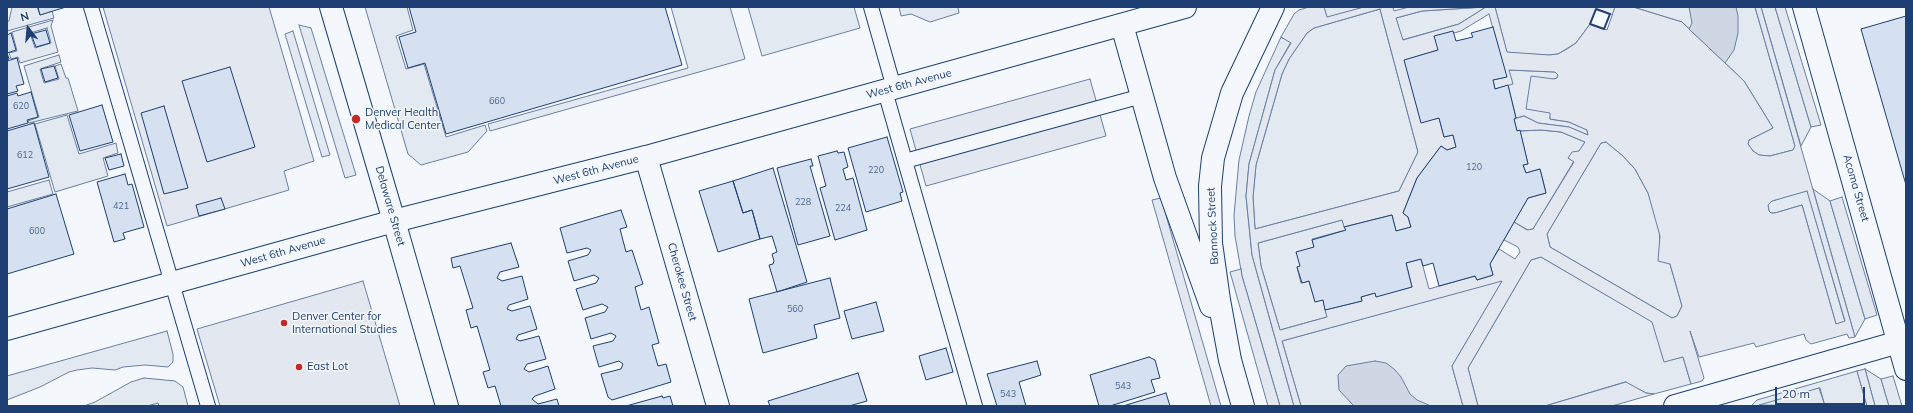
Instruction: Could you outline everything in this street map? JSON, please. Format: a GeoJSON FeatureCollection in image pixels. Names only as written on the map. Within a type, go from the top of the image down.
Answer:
{"type":"FeatureCollection","features":[{"type":"Feature","properties":{"kind":"street","name":"Delaware Street"},"geometry":{"type":"LineString","coordinates":[[331,7],[447,406]]}},
{"type":"Feature","properties":{"kind":"street","name":"West 6th Avenue"},"geometry":{"type":"LineString","coordinates":[[7,329],[394,221],[646,157],[1185,7]]}},
{"type":"Feature","properties":{"kind":"street","name":"Bannock Street"},"geometry":{"type":"LineString","coordinates":[[1243,406],[1230,360],[1211,243],[1210,186],[1213,158],[1232,93],[1273,7]]}},
{"type":"Feature","properties":{"kind":"street","name":"Acoma Street"},"geometry":{"type":"LineString","coordinates":[[1804,7],[1906,369]]}},
{"type":"Feature","properties":{"kind":"street"},"geometry":{"type":"LineString","coordinates":[[1122,25],[1165,178],[1230,360]]}},
{"type":"Feature","properties":{"kind":"street","name":"Cherokee Street"},"geometry":{"type":"LineString","coordinates":[[646,157],[718,406]]}},
{"type":"Feature","properties":{"kind":"street"},"geometry":{"type":"LineString","coordinates":[[1675,406],[1899,342]]}},
{"type":"Feature","properties":{"kind":"lane"},"geometry":{"type":"LineString","coordinates":[[91,7],[208,406]]}},
{"type":"Feature","properties":{"kind":"lane"},"geometry":{"type":"LineString","coordinates":[[871,7],[905,161],[975,406]]}},
{"type":"Feature","properties":{"kind":"lane"},"geometry":{"type":"LineString","coordinates":[[905,161],[1142,96]]}},
{"type":"Feature","properties":{"kind":"shaded area"},"geometry":{"type":"Polygon","coordinates":[[[12,7],[37,7],[40,15],[52,11],[54,18],[7,31],[7,22],[9,21],[12,7]]]}},
{"type":"Feature","properties":{"kind":"shaded area"},"geometry":{"type":"Polygon","coordinates":[[[103,7],[269,7],[314,161],[284,171],[289,190],[167,226],[103,7]]]}},
{"type":"Feature","properties":{"kind":"shaded area"},"geometry":{"type":"Polygon","coordinates":[[[365,7],[407,7],[413,30],[396,36],[406,69],[424,64],[446,137],[485,125],[487,131],[468,152],[421,165],[408,154],[365,7]]]}},
{"type":"Feature","properties":{"kind":"shaded area"},"geometry":{"type":"Polygon","coordinates":[[[671,7],[730,7],[745,59],[490,131],[488,124],[688,68],[671,7]]]}},
{"type":"Feature","properties":{"kind":"shaded area"},"geometry":{"type":"Polygon","coordinates":[[[748,7],[854,7],[860,28],[762,56],[748,7]]]}},
{"type":"Feature","properties":{"kind":"shaded area"},"geometry":{"type":"Polygon","coordinates":[[[899,7],[958,7],[959,13],[930,22],[911,14],[901,16],[899,7]]]}},
{"type":"Feature","properties":{"kind":"shaded area"},"geometry":{"type":"Polygon","coordinates":[[[1309,7],[1324,7],[1327,17],[1364,7],[1393,7],[1394,11],[1409,7],[1483,7],[1422,11],[1396,18],[1403,40],[1459,24],[1486,7],[1495,7],[1507,52],[1549,55],[1558,54],[1576,43],[1590,24],[1607,30],[1615,7],[1633,7],[1682,22],[1744,81],[1773,128],[1749,140],[1748,144],[1753,151],[1759,155],[1770,156],[1793,150],[1795,146],[1755,7],[1761,7],[1855,337],[1849,338],[1847,334],[1811,344],[1806,340],[1804,334],[1756,347],[1754,343],[1699,357],[1690,331],[1704,378],[1702,381],[1691,384],[1683,357],[1664,362],[1652,322],[1541,257],[1531,260],[1468,368],[1478,406],[1463,406],[1452,366],[1502,281],[1282,341],[1301,406],[1294,406],[1252,255],[1246,196],[1249,164],[1275,70],[1291,43],[1281,37],[1294,14],[1299,10],[1309,7]],[[1380,9],[1314,28],[1307,33],[1289,59],[1282,74],[1256,165],[1253,197],[1255,229],[1399,191],[1418,152],[1380,9]],[[1489,14],[1461,31],[1453,32],[1438,50],[1405,60],[1421,122],[1439,118],[1444,137],[1453,135],[1456,147],[1447,150],[1441,146],[1417,178],[1403,213],[1408,217],[1411,227],[1396,231],[1392,215],[1344,227],[1342,220],[1258,243],[1261,266],[1280,330],[1327,317],[1325,310],[1362,301],[1361,297],[1375,293],[1376,296],[1412,287],[1406,263],[1421,259],[1429,289],[1475,276],[1477,280],[1493,275],[1490,264],[1499,249],[1515,259],[1520,252],[1518,247],[1504,240],[1514,222],[1527,230],[1533,229],[1574,162],[1568,158],[1572,152],[1579,151],[1585,142],[1561,132],[1541,130],[1517,131],[1514,119],[1524,116],[1538,123],[1569,127],[1588,135],[1587,130],[1569,122],[1550,119],[1550,113],[1526,109],[1531,76],[1554,79],[1557,78],[1558,75],[1555,72],[1509,70],[1513,84],[1495,89],[1493,80],[1506,77],[1489,14]],[[1606,142],[1601,143],[1547,234],[1550,247],[1672,318],[1677,316],[1682,306],[1670,264],[1658,261],[1660,236],[1648,193],[1635,169],[1623,156],[1606,142]],[[1807,191],[1772,201],[1768,205],[1771,213],[1802,205],[1836,324],[1845,321],[1807,191]]]}},
{"type":"Feature","properties":{"kind":"shaded area"},"geometry":{"type":"Polygon","coordinates":[[[1324,7],[1364,7],[1327,18],[1324,7]]]}},
{"type":"Feature","properties":{"kind":"shaded area"},"geometry":{"type":"Polygon","coordinates":[[[1486,7],[1459,24],[1402,40],[1396,18],[1422,11],[1486,7]]]}},
{"type":"Feature","properties":{"kind":"shaded area"},"geometry":{"type":"Polygon","coordinates":[[[1495,7],[1615,7],[1613,15],[1596,9],[1590,24],[1576,43],[1558,54],[1549,55],[1507,53],[1495,7]]]}},
{"type":"Feature","properties":{"kind":"shaded area"},"geometry":{"type":"Polygon","coordinates":[[[1633,7],[1755,7],[1795,146],[1793,150],[1770,156],[1759,155],[1753,151],[1748,144],[1749,140],[1773,128],[1744,81],[1682,22],[1633,7]]]}},
{"type":"Feature","properties":{"kind":"shaded area"},"geometry":{"type":"Polygon","coordinates":[[[1689,7],[1736,7],[1738,16],[1738,33],[1734,50],[1725,63],[1689,29],[1692,23],[1689,7]]]}},
{"type":"Feature","properties":{"kind":"shaded area"},"geometry":{"type":"Polygon","coordinates":[[[1761,7],[1775,7],[1811,127],[1801,146],[1761,7]]]}},
{"type":"Feature","properties":{"kind":"shaded area"},"geometry":{"type":"Polygon","coordinates":[[[1775,7],[1785,7],[1821,125],[1811,127],[1775,7]]]}},
{"type":"Feature","properties":{"kind":"shaded area"},"geometry":{"type":"Polygon","coordinates":[[[1380,9],[1418,152],[1399,191],[1255,229],[1253,197],[1256,165],[1282,74],[1289,59],[1307,33],[1314,28],[1380,9]]]}},
{"type":"Feature","properties":{"kind":"shaded area"},"geometry":{"type":"Polygon","coordinates":[[[53,20],[51,26],[58,52],[20,63],[18,57],[11,59],[9,53],[17,51],[12,32],[53,20]],[[47,28],[30,33],[35,48],[51,43],[47,28]]]}},
{"type":"Feature","properties":{"kind":"shaded area"},"geometry":{"type":"Polygon","coordinates":[[[299,25],[311,28],[356,175],[345,178],[299,25]]]}},
{"type":"Feature","properties":{"kind":"shaded area"},"geometry":{"type":"Polygon","coordinates":[[[293,31],[330,155],[322,157],[285,34],[293,31]]]}},
{"type":"Feature","properties":{"kind":"shaded area"},"geometry":{"type":"Polygon","coordinates":[[[1281,37],[1291,42],[1275,70],[1249,164],[1246,196],[1252,255],[1294,406],[1280,406],[1242,276],[1235,236],[1234,215],[1239,160],[1249,116],[1256,92],[1281,37]]]}},
{"type":"Feature","properties":{"kind":"shaded area"},"geometry":{"type":"Polygon","coordinates":[[[59,55],[61,62],[40,69],[44,83],[59,79],[55,66],[61,64],[66,78],[68,78],[78,111],[29,123],[28,121],[39,117],[24,66],[59,55]]]}},
{"type":"Feature","properties":{"kind":"shaded area"},"geometry":{"type":"Polygon","coordinates":[[[1509,70],[1555,72],[1558,75],[1557,78],[1554,79],[1550,119],[1569,122],[1587,130],[1588,135],[1569,127],[1538,123],[1524,116],[1516,118],[1508,85],[1509,70]]]}},
{"type":"Feature","properties":{"kind":"shaded area"},"geometry":{"type":"Polygon","coordinates":[[[1090,79],[1106,136],[926,186],[910,129],[1090,79]]]}},
{"type":"Feature","properties":{"kind":"shaded area"},"geometry":{"type":"Polygon","coordinates":[[[67,115],[79,154],[116,143],[118,153],[103,158],[108,176],[55,192],[35,124],[67,115]]]}},
{"type":"Feature","properties":{"kind":"shaded area"},"geometry":{"type":"Polygon","coordinates":[[[1541,130],[1561,132],[1585,142],[1579,151],[1568,158],[1574,161],[1533,229],[1528,230],[1514,222],[1528,198],[1546,193],[1540,169],[1526,173],[1523,165],[1528,164],[1520,131],[1541,130]]]}},
{"type":"Feature","properties":{"kind":"shaded area"},"geometry":{"type":"Polygon","coordinates":[[[1606,142],[1623,156],[1635,169],[1648,193],[1659,226],[1660,245],[1670,264],[1682,306],[1677,316],[1672,318],[1550,247],[1547,234],[1601,143],[1606,142]]]}},
{"type":"Feature","properties":{"kind":"shaded area"},"geometry":{"type":"Polygon","coordinates":[[[49,180],[53,194],[7,207],[7,192],[49,180]]]}},
{"type":"Feature","properties":{"kind":"shaded area"},"geometry":{"type":"Polygon","coordinates":[[[1813,189],[1830,201],[1865,319],[1855,337],[1813,189]]]}},
{"type":"Feature","properties":{"kind":"shaded area"},"geometry":{"type":"Polygon","coordinates":[[[1807,190],[1845,322],[1836,324],[1802,205],[1775,213],[1771,213],[1769,211],[1768,205],[1772,201],[1807,190]]]}},
{"type":"Feature","properties":{"kind":"shaded area"},"geometry":{"type":"Polygon","coordinates":[[[1842,197],[1877,315],[1865,319],[1830,201],[1842,197]]]}},
{"type":"Feature","properties":{"kind":"shaded area"},"geometry":{"type":"Polygon","coordinates":[[[1161,198],[1221,406],[1211,406],[1152,200],[1161,198]]]}},
{"type":"Feature","properties":{"kind":"shaded area"},"geometry":{"type":"Polygon","coordinates":[[[1342,220],[1346,230],[1312,239],[1314,247],[1300,266],[1297,267],[1301,283],[1309,281],[1315,301],[1323,300],[1327,317],[1280,330],[1261,266],[1258,243],[1342,220]]]}},
{"type":"Feature","properties":{"kind":"shaded area"},"geometry":{"type":"Polygon","coordinates":[[[1541,257],[1653,322],[1664,361],[1683,357],[1691,384],[1654,394],[1646,393],[1625,382],[1545,406],[1478,406],[1468,368],[1531,260],[1541,257]]]}},
{"type":"Feature","properties":{"kind":"shaded area"},"geometry":{"type":"Polygon","coordinates":[[[1241,269],[1280,406],[1268,406],[1230,272],[1241,269]]]}},
{"type":"Feature","properties":{"kind":"shaded area"},"geometry":{"type":"Polygon","coordinates":[[[1503,280],[1452,366],[1463,406],[1301,406],[1282,341],[1503,280]]]}},
{"type":"Feature","properties":{"kind":"shaded area","name":"East Lot"},"geometry":{"type":"Polygon","coordinates":[[[363,281],[400,406],[220,406],[197,329],[363,281]]]}},
{"type":"Feature","properties":{"kind":"shaded area"},"geometry":{"type":"Polygon","coordinates":[[[167,331],[173,354],[173,362],[168,367],[145,365],[123,367],[115,370],[92,368],[77,370],[69,372],[40,387],[7,400],[7,376],[167,331]]]}},
{"type":"Feature","properties":{"kind":"shaded area"},"geometry":{"type":"Polygon","coordinates":[[[1375,361],[1386,363],[1394,369],[1401,377],[1410,394],[1417,400],[1431,406],[1354,406],[1339,390],[1338,375],[1346,366],[1375,361]]]}},
{"type":"Feature","properties":{"kind":"shaded area"},"geometry":{"type":"Polygon","coordinates":[[[1865,369],[1881,379],[1889,406],[1875,406],[1865,369]]]}},
{"type":"Feature","properties":{"kind":"shaded area"},"geometry":{"type":"Polygon","coordinates":[[[1865,369],[1875,406],[1867,406],[1857,371],[1865,369]]]}},
{"type":"Feature","properties":{"kind":"shaded area"},"geometry":{"type":"Polygon","coordinates":[[[1857,371],[1867,406],[1825,406],[1820,388],[1759,406],[1751,406],[1757,400],[1857,371]]]}},
{"type":"Feature","properties":{"kind":"shaded area"},"geometry":{"type":"Polygon","coordinates":[[[1893,376],[1902,406],[1889,406],[1881,379],[1893,376]]]}},
{"type":"Feature","properties":{"kind":"shaded area"},"geometry":{"type":"Polygon","coordinates":[[[144,378],[175,381],[183,387],[188,406],[159,406],[158,403],[147,406],[84,406],[95,402],[131,382],[144,378]]]}},
{"type":"Feature","properties":{"kind":"shaded area"},"geometry":{"type":"Polygon","coordinates":[[[1626,382],[1646,393],[1654,394],[1612,406],[1545,406],[1626,382]]]}},
{"type":"Feature","properties":{"kind":"shaded area"},"geometry":{"type":"Polygon","coordinates":[[[1819,388],[1825,406],[1759,405],[1819,388]]]}},
{"type":"Feature","properties":{"kind":"building"},"geometry":{"type":"Polygon","coordinates":[[[38,7],[66,7],[40,15],[38,7]]]}},
{"type":"Feature","properties":{"kind":"building"},"geometry":{"type":"Polygon","coordinates":[[[409,7],[665,7],[682,65],[446,134],[425,63],[408,68],[399,37],[416,32],[409,7]]]}},
{"type":"Feature","properties":{"kind":"building"},"geometry":{"type":"Polygon","coordinates":[[[1906,16],[1906,185],[1861,29],[1906,16]]]}},
{"type":"Feature","properties":{"kind":"building"},"geometry":{"type":"Polygon","coordinates":[[[1493,27],[1507,77],[1493,80],[1495,89],[1508,85],[1516,118],[1514,119],[1517,131],[1520,130],[1528,164],[1523,165],[1526,173],[1540,169],[1546,193],[1528,198],[1490,264],[1493,275],[1477,280],[1475,276],[1439,286],[1433,263],[1423,266],[1421,259],[1406,263],[1412,287],[1376,297],[1375,293],[1361,297],[1362,301],[1325,310],[1323,300],[1315,302],[1309,281],[1302,283],[1297,267],[1300,266],[1296,252],[1314,247],[1312,240],[1346,230],[1344,227],[1392,215],[1396,231],[1411,227],[1408,217],[1403,213],[1417,178],[1441,146],[1447,150],[1456,147],[1453,135],[1444,137],[1439,118],[1421,123],[1404,60],[1438,50],[1434,36],[1453,31],[1456,41],[1473,37],[1471,33],[1493,27]]]}},
{"type":"Feature","properties":{"kind":"building"},"geometry":{"type":"Polygon","coordinates":[[[46,30],[50,43],[36,47],[31,34],[46,30]]]}},
{"type":"Feature","properties":{"kind":"building"},"geometry":{"type":"Polygon","coordinates":[[[11,33],[16,50],[7,53],[7,35],[11,33]]]}},
{"type":"Feature","properties":{"kind":"building"},"geometry":{"type":"Polygon","coordinates":[[[17,58],[24,84],[16,86],[18,91],[7,94],[7,61],[17,58]]]}},
{"type":"Feature","properties":{"kind":"building"},"geometry":{"type":"Polygon","coordinates":[[[54,66],[58,78],[45,82],[41,69],[54,66]]]}},
{"type":"Feature","properties":{"kind":"building"},"geometry":{"type":"Polygon","coordinates":[[[230,67],[255,147],[207,162],[182,81],[230,67]]]}},
{"type":"Feature","properties":{"kind":"building"},"geometry":{"type":"Polygon","coordinates":[[[31,92],[38,117],[27,120],[28,123],[7,129],[7,96],[17,93],[18,96],[31,92]]]}},
{"type":"Feature","properties":{"kind":"building"},"geometry":{"type":"Polygon","coordinates":[[[102,105],[113,142],[80,151],[69,115],[102,105]]]}},
{"type":"Feature","properties":{"kind":"building"},"geometry":{"type":"Polygon","coordinates":[[[164,106],[188,188],[164,194],[141,113],[164,106]]]}},
{"type":"Feature","properties":{"kind":"building"},"geometry":{"type":"Polygon","coordinates":[[[34,123],[49,177],[7,189],[7,131],[34,123]]]}},
{"type":"Feature","properties":{"kind":"building"},"geometry":{"type":"Polygon","coordinates":[[[887,137],[903,192],[900,193],[902,201],[866,212],[848,148],[887,137]]]}},
{"type":"Feature","properties":{"kind":"building"},"geometry":{"type":"Polygon","coordinates":[[[837,151],[838,153],[844,152],[848,167],[843,169],[846,180],[853,178],[867,230],[835,240],[820,188],[826,186],[818,156],[837,151]]]}},
{"type":"Feature","properties":{"kind":"building"},"geometry":{"type":"Polygon","coordinates":[[[121,154],[124,166],[109,170],[105,158],[121,154]]]}},
{"type":"Feature","properties":{"kind":"building"},"geometry":{"type":"Polygon","coordinates":[[[811,159],[813,166],[810,166],[830,236],[798,245],[777,168],[811,159]]]}},
{"type":"Feature","properties":{"kind":"building"},"geometry":{"type":"Polygon","coordinates":[[[773,168],[807,282],[777,292],[769,265],[773,264],[774,261],[772,254],[777,252],[772,236],[760,239],[752,210],[743,213],[733,181],[773,168]]]}},
{"type":"Feature","properties":{"kind":"building"},"geometry":{"type":"Polygon","coordinates":[[[125,174],[128,185],[132,184],[144,227],[123,233],[125,239],[114,242],[97,182],[125,174]]]}},
{"type":"Feature","properties":{"kind":"building"},"geometry":{"type":"Polygon","coordinates":[[[733,181],[743,213],[752,210],[760,239],[718,252],[699,191],[733,181]]]}},
{"type":"Feature","properties":{"kind":"building"},"geometry":{"type":"Polygon","coordinates":[[[56,194],[74,254],[7,274],[7,209],[56,194]]]}},
{"type":"Feature","properties":{"kind":"building"},"geometry":{"type":"Polygon","coordinates":[[[221,198],[225,209],[199,216],[196,205],[221,198]]]}},
{"type":"Feature","properties":{"kind":"building"},"geometry":{"type":"Polygon","coordinates":[[[621,210],[627,227],[620,229],[626,252],[632,250],[643,284],[635,287],[641,310],[649,307],[659,343],[652,345],[658,366],[666,364],[671,382],[612,400],[608,397],[601,374],[621,369],[623,364],[619,361],[599,367],[593,346],[613,341],[616,336],[611,333],[591,339],[585,318],[605,312],[608,307],[602,304],[583,310],[576,289],[596,283],[599,278],[594,275],[574,281],[568,261],[588,255],[591,250],[587,248],[567,253],[560,228],[621,210]]]}},
{"type":"Feature","properties":{"kind":"building"},"geometry":{"type":"Polygon","coordinates":[[[511,243],[519,267],[500,272],[497,278],[502,281],[522,276],[528,299],[509,305],[507,309],[512,311],[530,306],[537,329],[518,335],[516,339],[520,341],[539,336],[546,359],[527,364],[524,369],[529,372],[548,366],[555,389],[535,396],[532,399],[538,404],[557,399],[559,406],[501,406],[495,386],[488,388],[483,372],[490,370],[477,326],[471,328],[466,310],[473,308],[460,266],[453,268],[451,258],[511,243]]]}},
{"type":"Feature","properties":{"kind":"building"},"geometry":{"type":"Polygon","coordinates":[[[830,278],[840,318],[814,325],[817,338],[763,353],[749,299],[830,278]]]}},
{"type":"Feature","properties":{"kind":"building"},"geometry":{"type":"Polygon","coordinates":[[[876,302],[884,331],[852,339],[844,311],[876,302]]]}},
{"type":"Feature","properties":{"kind":"building"},"geometry":{"type":"Polygon","coordinates":[[[946,348],[953,372],[926,380],[919,356],[946,348]]]}},
{"type":"Feature","properties":{"kind":"building"},"geometry":{"type":"Polygon","coordinates":[[[1149,357],[1155,360],[1160,378],[1151,380],[1155,392],[1110,406],[1099,406],[1090,375],[1149,357]]]}},
{"type":"Feature","properties":{"kind":"building"},"geometry":{"type":"Polygon","coordinates":[[[1037,361],[1041,375],[1019,382],[1026,406],[997,406],[987,374],[1037,361]]]}},
{"type":"Feature","properties":{"kind":"building"},"geometry":{"type":"Polygon","coordinates":[[[858,373],[867,401],[849,406],[770,406],[768,401],[858,373]]]}},
{"type":"Feature","properties":{"kind":"building"},"geometry":{"type":"Polygon","coordinates":[[[1166,393],[1170,406],[1123,406],[1166,393]]]}},
{"type":"Feature","properties":{"kind":"building"},"geometry":{"type":"Polygon","coordinates":[[[662,396],[663,398],[670,396],[673,406],[626,406],[662,396]]]}},
{"type":"Feature","properties":{"kind":"wall"},"geometry":{"type":"LineString","coordinates":[[1596,9],[1610,14],[1604,29],[1590,24],[1596,9]]}},
{"type":"Feature","properties":{"kind":"place","name":"Denver Health Medical Center"},"geometry":{"type":"Point","coordinates":[356,119]}},
{"type":"Feature","properties":{"kind":"place","name":"Denver Center for International Studies"},"geometry":{"type":"Point","coordinates":[284,323]}},
{"type":"Feature","properties":{"kind":"place","name":"East Lot"},"geometry":{"type":"Point","coordinates":[299,367]}}]}
